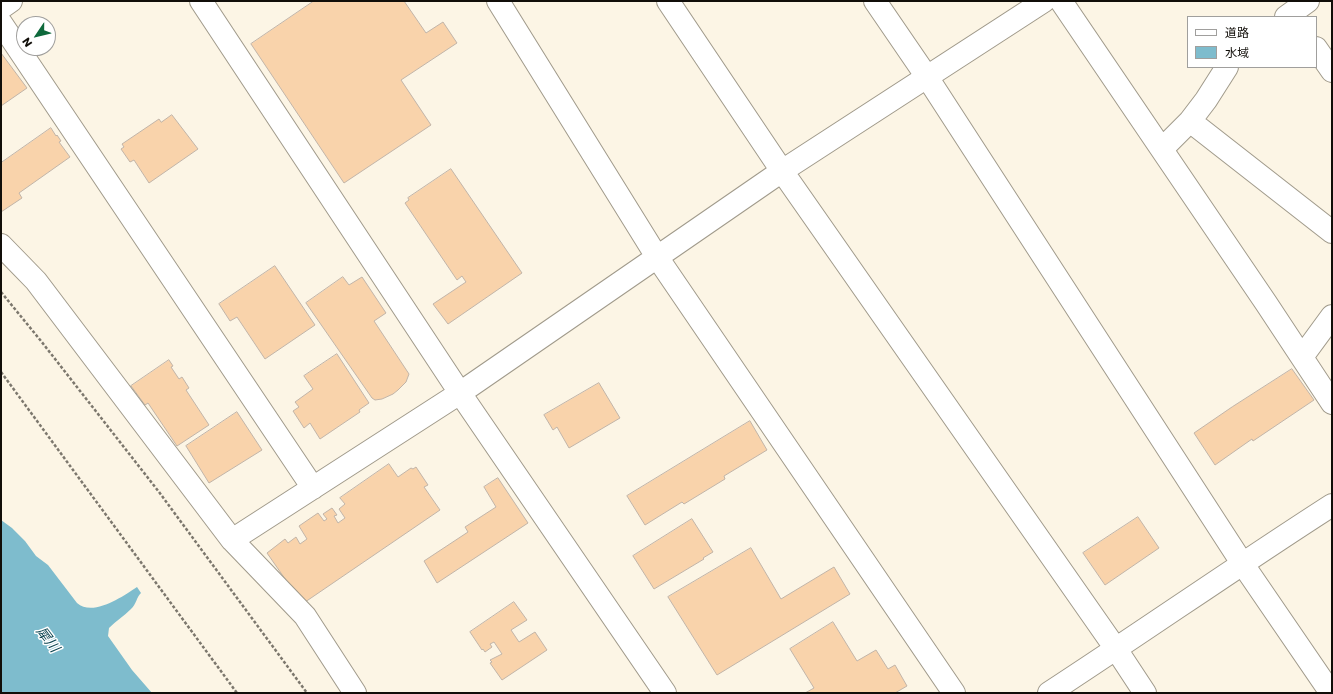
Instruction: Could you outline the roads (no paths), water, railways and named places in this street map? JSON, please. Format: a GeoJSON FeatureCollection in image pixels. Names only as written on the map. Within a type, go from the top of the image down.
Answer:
{"type":"FeatureCollection","features":[{"type":"Feature","properties":{"kind":"street"},"geometry":{"type":"LineString","coordinates":[[1,8],[11,1]]}},
{"type":"Feature","properties":{"kind":"street"},"geometry":{"type":"LineString","coordinates":[[201,1],[460,393],[665,693]]}},
{"type":"Feature","properties":{"kind":"street"},"geometry":{"type":"LineString","coordinates":[[498,1],[657,256],[954,693]]}},
{"type":"Feature","properties":{"kind":"street"},"geometry":{"type":"LineString","coordinates":[[668,1],[782,171],[1116,649],[1145,693]]}},
{"type":"Feature","properties":{"kind":"street"},"geometry":{"type":"LineString","coordinates":[[876,1],[927,77],[1242,563],[1331,693]]}},
{"type":"Feature","properties":{"kind":"street"},"geometry":{"type":"LineString","coordinates":[[232,540],[460,393],[782,171],[1044,1]]}},
{"type":"Feature","properties":{"kind":"street"},"geometry":{"type":"LineString","coordinates":[[1061,1],[1332,403]]}},
{"type":"Feature","properties":{"kind":"street"},"geometry":{"type":"LineString","coordinates":[[1,23],[313,488]]}},
{"type":"Feature","properties":{"kind":"street"},"geometry":{"type":"LineString","coordinates":[[1317,49],[1332,71]]}},
{"type":"Feature","properties":{"kind":"street"},"geometry":{"type":"LineString","coordinates":[[1162,149],[1190,121],[1206,100],[1226,68]]}},
{"type":"Feature","properties":{"kind":"street"},"geometry":{"type":"LineString","coordinates":[[1190,121],[1332,232]]}},
{"type":"Feature","properties":{"kind":"street"},"geometry":{"type":"LineString","coordinates":[[1,245],[36,281],[232,540],[305,616],[355,693]]}},
{"type":"Feature","properties":{"kind":"street"},"geometry":{"type":"LineString","coordinates":[[1302,357],[1332,316]]}},
{"type":"Feature","properties":{"kind":"street"},"geometry":{"type":"LineString","coordinates":[[1049,693],[1242,563],[1332,505]]}},
{"type":"Feature","properties":{"kind":"water","name":"犀川"},"geometry":{"type":"Polygon","coordinates":[[[1,520],[12,528],[25,541],[36,556],[48,565],[77,603],[84,607],[99,607],[107,604],[124,596],[137,587],[141,593],[133,607],[109,628],[108,636],[132,670],[152,693],[1,693],[1,520]]]}}]}
